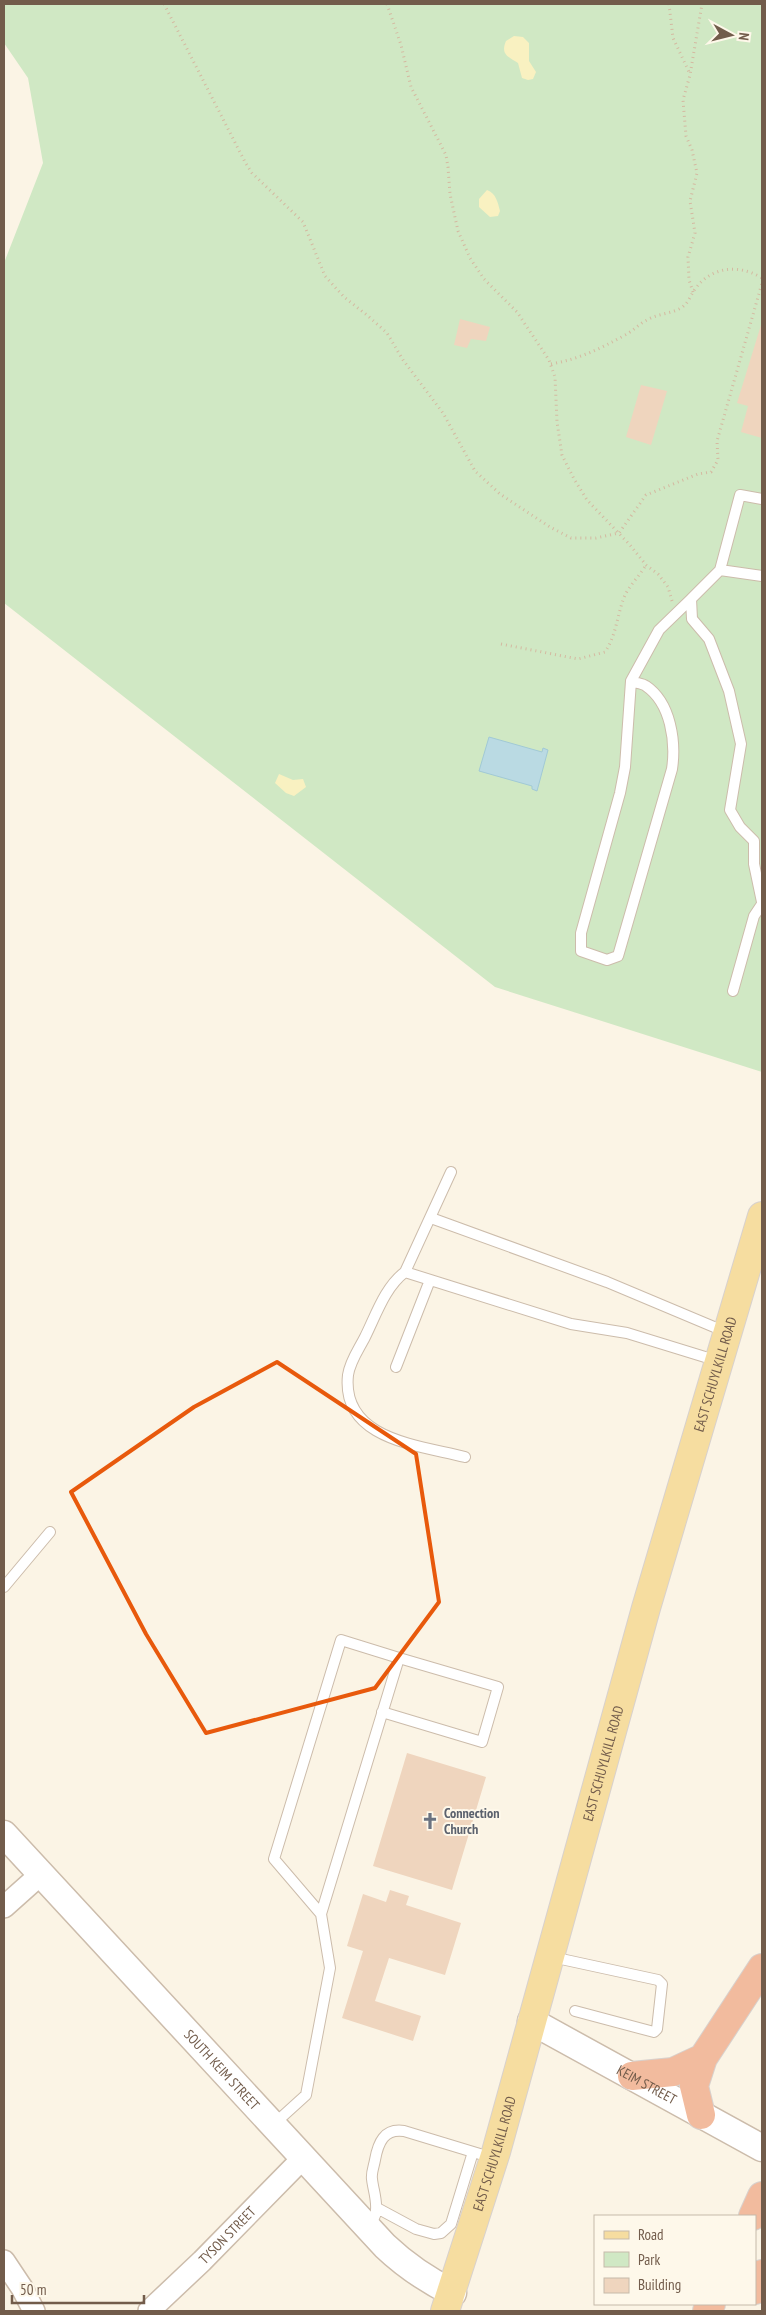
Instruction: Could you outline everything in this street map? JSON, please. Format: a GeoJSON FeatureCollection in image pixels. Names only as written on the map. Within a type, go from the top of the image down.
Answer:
{"type":"FeatureCollection","features":[{"type":"Feature","properties":{"kind":"highway"},"geometry":{"type":"LineString","coordinates":[[701,2114],[694,2086],[703,2058],[762,1968]]}},
{"type":"Feature","properties":{"kind":"highway"},"geometry":{"type":"LineString","coordinates":[[632,2076],[673,2072],[703,2058]]}},
{"type":"Feature","properties":{"kind":"highway"},"geometry":{"type":"LineString","coordinates":[[753,2215],[762,2196]]}},
{"type":"Feature","properties":{"kind":"highway"},"geometry":{"type":"LineString","coordinates":[[756,2288],[762,2274]]}},
{"type":"Feature","properties":{"kind":"main road","name":"EAST SCHUYLKILL ROAD"},"geometry":{"type":"LineString","coordinates":[[449,2302],[462,2227],[484,2155],[531,2021],[644,1618],[762,1216]]}},
{"type":"Feature","properties":{"kind":"street","name":"SOUTH KEIM STREET"},"geometry":{"type":"LineString","coordinates":[[4,1834],[304,2156],[372,2218],[404,2264],[426,2279],[449,2302]]}},
{"type":"Feature","properties":{"kind":"street"},"geometry":{"type":"LineString","coordinates":[[4,1907],[41,1874]]}},
{"type":"Feature","properties":{"kind":"street","name":"KEIM STREET"},"geometry":{"type":"LineString","coordinates":[[531,2021],[760,2147]]}},
{"type":"Feature","properties":{"kind":"street","name":"TYSON STREET"},"geometry":{"type":"LineString","coordinates":[[149,2311],[202,2261],[304,2156]]}},
{"type":"Feature","properties":{"kind":"street"},"geometry":{"type":"LineString","coordinates":[[4,2261],[22,2288],[34,2311]]}},
{"type":"Feature","properties":{"kind":"lane"},"geometry":{"type":"LineString","coordinates":[[631,681],[645,685],[658,698],[669,723],[674,752],[672,769],[618,956],[606,960],[581,950],[581,933],[620,793],[625,767],[631,681],[658,630],[720,570],[740,495],[762,498]]}},
{"type":"Feature","properties":{"kind":"lane"},"geometry":{"type":"LineString","coordinates":[[720,570],[762,576]]}},
{"type":"Feature","properties":{"kind":"lane"},"geometry":{"type":"LineString","coordinates":[[691,599],[692,618],[709,639],[729,691],[741,744],[730,810],[740,828],[758,839],[754,864],[762,903],[754,916],[733,991]]}},
{"type":"Feature","properties":{"kind":"lane"},"geometry":{"type":"LineString","coordinates":[[451,1172],[405,1272],[389,1291],[355,1355],[348,1374],[350,1402],[355,1414],[376,1432],[409,1443],[465,1457]]}},
{"type":"Feature","properties":{"kind":"lane"},"geometry":{"type":"LineString","coordinates":[[431,1218],[607,1282],[728,1333]]}},
{"type":"Feature","properties":{"kind":"lane"},"geometry":{"type":"LineString","coordinates":[[405,1272],[571,1324],[627,1333],[719,1361]]}},
{"type":"Feature","properties":{"kind":"lane"},"geometry":{"type":"LineString","coordinates":[[396,1367],[430,1280]]}},
{"type":"Feature","properties":{"kind":"lane"},"geometry":{"type":"LineString","coordinates":[[4,1587],[50,1532]]}},
{"type":"Feature","properties":{"kind":"lane"},"geometry":{"type":"LineString","coordinates":[[321,1914],[274,1859],[341,1640],[498,1687],[482,1742],[382,1712]]}},
{"type":"Feature","properties":{"kind":"lane"},"geometry":{"type":"LineString","coordinates":[[274,2124],[306,2095],[330,1968],[321,1914],[399,1658]]}},
{"type":"Feature","properties":{"kind":"lane"},"geometry":{"type":"LineString","coordinates":[[548,1957],[658,1980],[662,1984],[657,2029],[654,2032],[575,2011]]}},
{"type":"Feature","properties":{"kind":"lane"},"geometry":{"type":"LineString","coordinates":[[462,2227],[434,2234],[372,2218],[372,2176],[377,2152],[381,2139],[386,2134],[395,2130],[484,2155]]}},
{"type":"Feature","properties":{"kind":"path"},"geometry":{"type":"LineString","coordinates":[[164,4],[252,173],[302,222],[325,276],[344,297],[387,333],[403,360],[443,413],[475,470],[500,494],[550,527],[572,538],[596,538],[618,533],[646,496],[698,474],[711,472],[718,460],[717,442],[762,283]]}},
{"type":"Feature","properties":{"kind":"path"},"geometry":{"type":"LineString","coordinates":[[387,4],[411,87],[446,155],[450,194],[458,231],[470,258],[484,279],[517,312],[551,364],[555,376],[557,422],[562,455],[587,500],[646,565],[658,574],[668,587],[671,594],[673,616]]}},
{"type":"Feature","properties":{"kind":"path"},"geometry":{"type":"LineString","coordinates":[[669,4],[673,38],[690,75]]}},
{"type":"Feature","properties":{"kind":"path"},"geometry":{"type":"LineString","coordinates":[[693,292],[689,280],[688,257],[695,234],[690,201],[697,173],[692,150],[686,136],[683,100],[690,75],[702,4]]}},
{"type":"Feature","properties":{"kind":"path"},"geometry":{"type":"LineString","coordinates":[[551,364],[577,359],[627,334],[646,320],[678,310],[687,304],[700,283],[713,272],[731,267],[751,271],[762,278]]}},
{"type":"Feature","properties":{"kind":"path"},"geometry":{"type":"LineString","coordinates":[[501,644],[578,659],[605,652],[614,639],[619,612],[626,593],[646,565]]}},
{"type":"Feature","properties":{"kind":"highlighted area"},"geometry":{"type":"Polygon","coordinates":[[[277,1362],[416,1454],[439,1602],[375,1688],[206,1733],[146,1634],[71,1492],[194,1407],[277,1362]]]}},
{"type":"Feature","properties":{"kind":"green space"},"geometry":{"type":"Polygon","coordinates":[[[4,4],[762,4],[762,1072],[495,987],[4,603],[4,263],[43,163],[28,78],[4,43],[4,4]]]}},
{"type":"Feature","properties":{"kind":"sand"},"geometry":{"type":"Polygon","coordinates":[[[514,36],[523,37],[529,43],[529,61],[536,72],[533,79],[522,78],[518,63],[505,53],[504,46],[506,41],[514,36]]]}},
{"type":"Feature","properties":{"kind":"sand"},"geometry":{"type":"Polygon","coordinates":[[[487,190],[493,193],[496,199],[500,211],[498,216],[490,217],[479,207],[479,199],[487,190]]]}},
{"type":"Feature","properties":{"kind":"sand"},"geometry":{"type":"Polygon","coordinates":[[[279,774],[293,780],[303,779],[306,787],[294,796],[286,793],[275,783],[279,774]]]}},
{"type":"Feature","properties":{"kind":"water"},"geometry":{"type":"Polygon","coordinates":[[[489,737],[542,752],[543,748],[548,750],[537,791],[532,789],[532,786],[479,771],[489,737]]]}},
{"type":"Feature","properties":{"kind":"building"},"geometry":{"type":"Polygon","coordinates":[[[460,319],[490,327],[486,341],[471,339],[467,348],[454,345],[460,319]]]}},
{"type":"Feature","properties":{"kind":"building"},"geometry":{"type":"Polygon","coordinates":[[[761,325],[762,438],[741,432],[748,406],[737,403],[761,325]]]}},
{"type":"Feature","properties":{"kind":"building"},"geometry":{"type":"Polygon","coordinates":[[[641,385],[667,391],[651,445],[626,437],[641,385]]]}},
{"type":"Feature","properties":{"kind":"building","name":"Connection Church"},"geometry":{"type":"Polygon","coordinates":[[[407,1753],[486,1777],[452,1890],[373,1866],[407,1753]]]}},
{"type":"Feature","properties":{"kind":"building"},"geometry":{"type":"Polygon","coordinates":[[[390,1890],[409,1896],[406,1905],[461,1923],[445,1975],[389,1958],[375,2001],[421,2016],[413,2041],[342,2018],[363,1951],[347,1946],[363,1894],[386,1902],[390,1890]]]}},
{"type":"Feature","properties":{"kind":"place","name":"Connection Church"},"geometry":{"type":"Point","coordinates":[430,1821]}}]}
